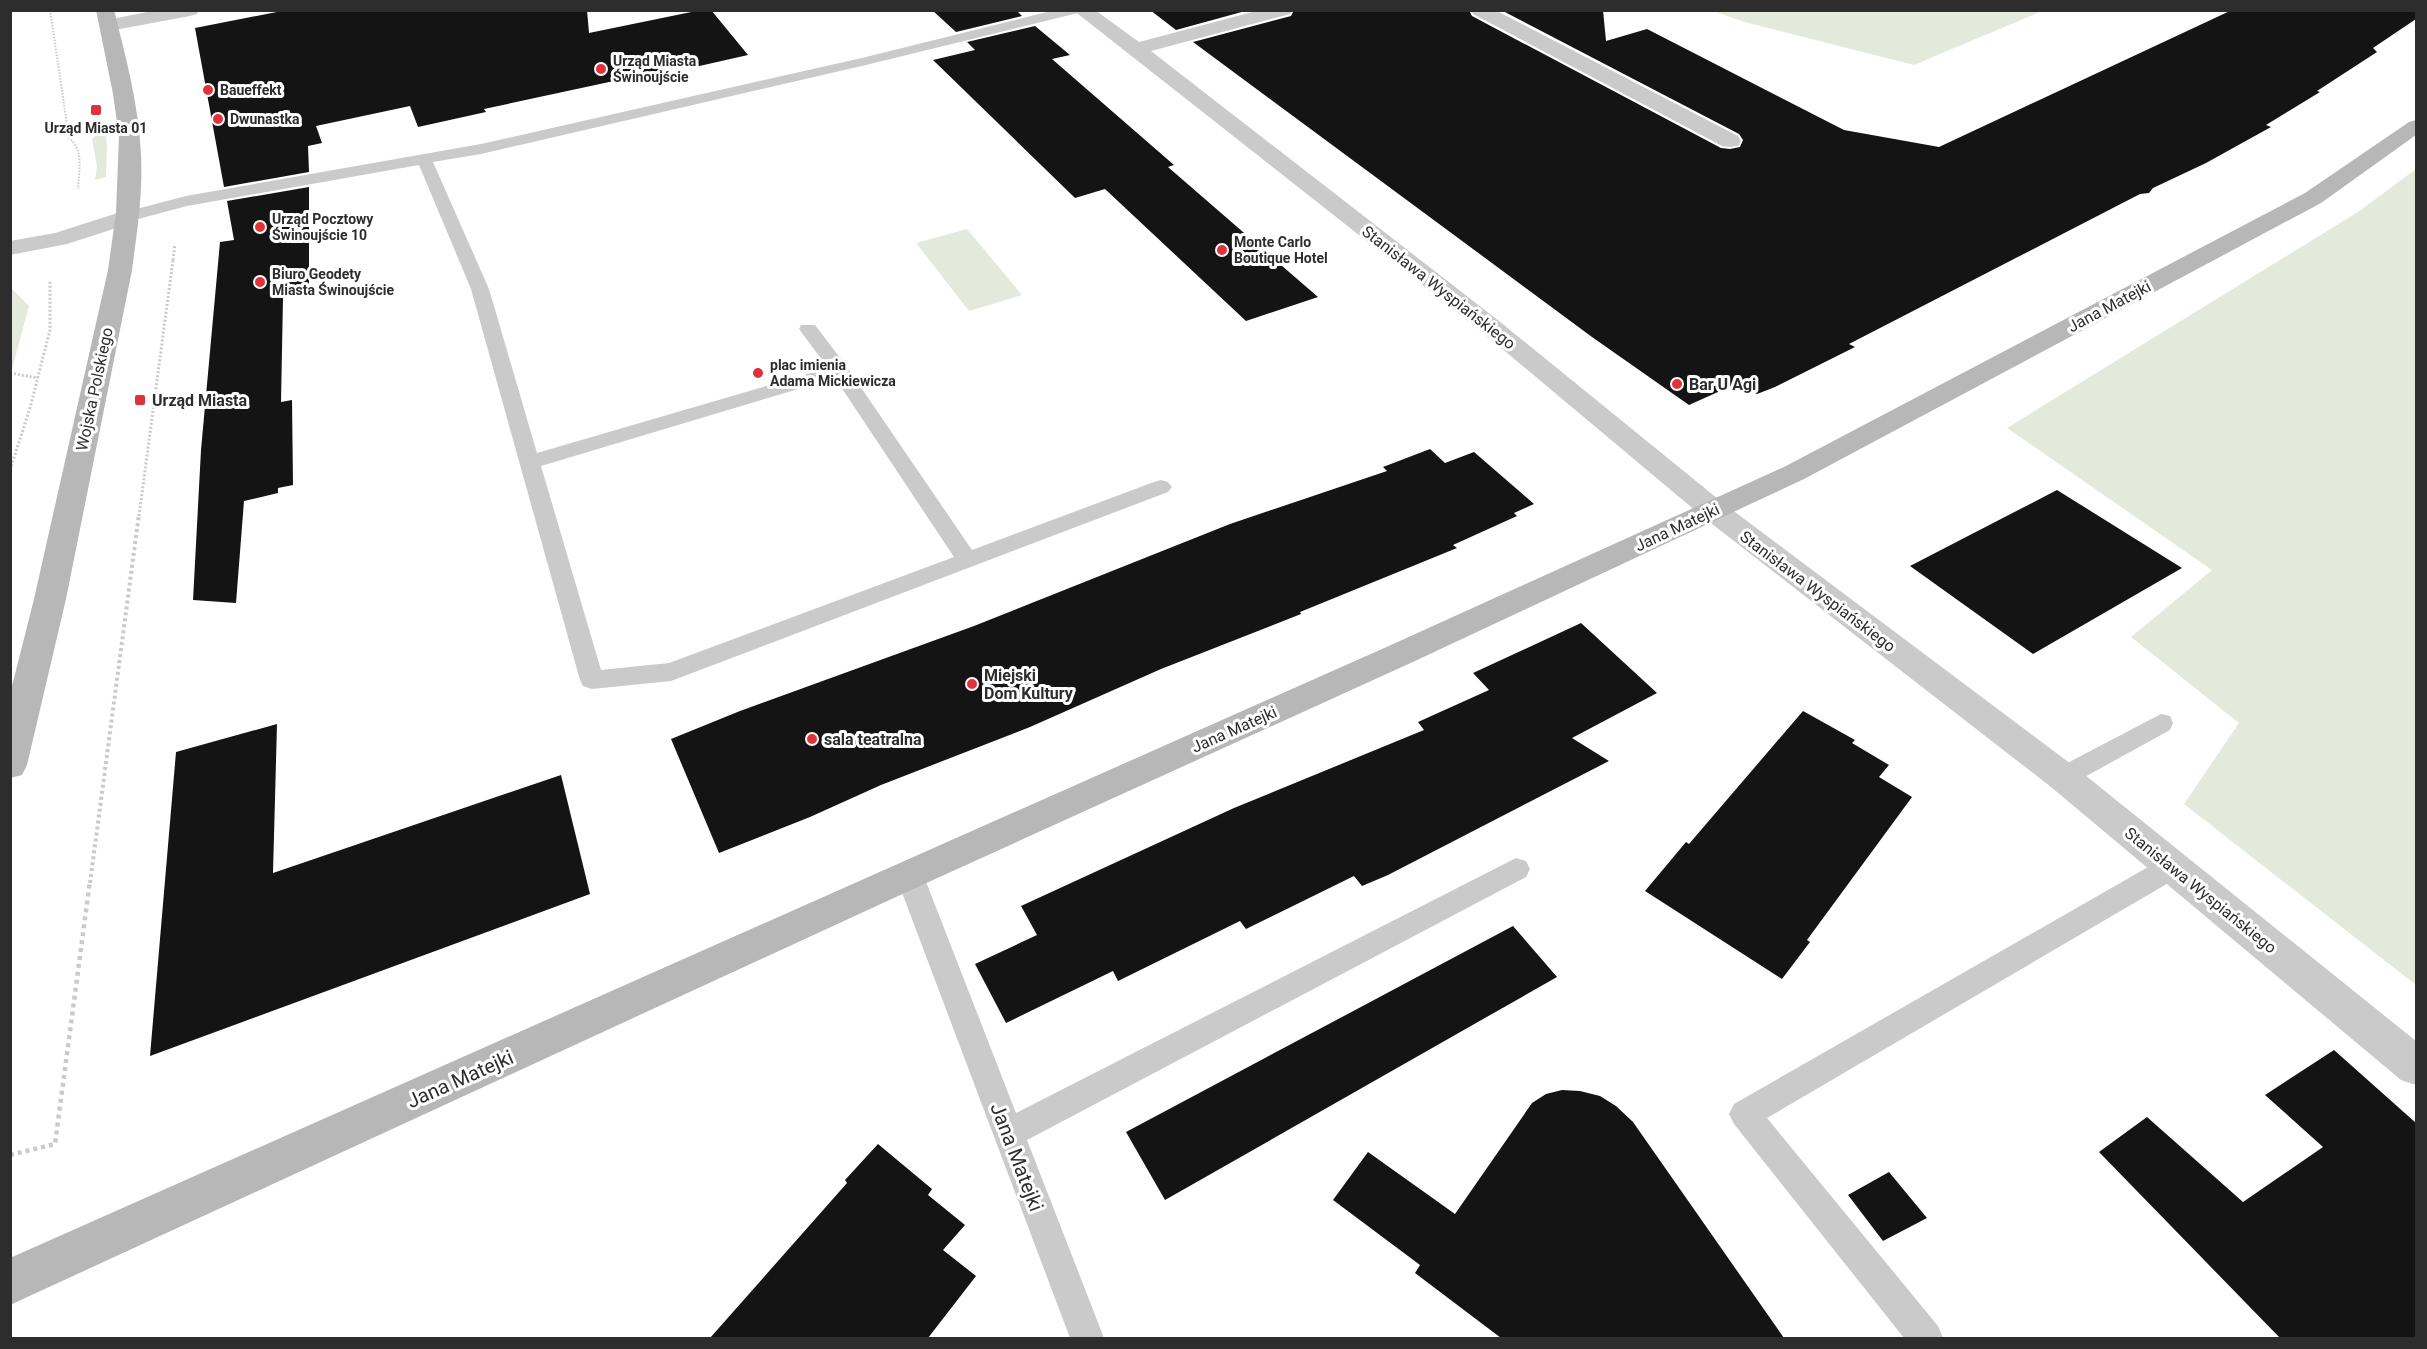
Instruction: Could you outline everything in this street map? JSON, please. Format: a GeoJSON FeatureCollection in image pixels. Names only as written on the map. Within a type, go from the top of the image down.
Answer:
{"type":"FeatureCollection","features":[{"type":"Feature","properties":{"kind":"street"},"geometry":{"type":"LineString","coordinates":[[107,18],[190,10]]}},
{"type":"Feature","properties":{"kind":"street","name":"Stanisława Wyspiańskiego"},"geometry":{"type":"LineString","coordinates":[[1082,10],[1136,49],[1490,326],[1713,510],[2063,777],[2416,1066]]}},
{"type":"Feature","properties":{"kind":"street"},"geometry":{"type":"LineString","coordinates":[[1136,49],[1284,10]]}},
{"type":"Feature","properties":{"kind":"street"},"geometry":{"type":"LineString","coordinates":[[1480,10],[1730,141]]}},
{"type":"Feature","properties":{"kind":"street","name":"Wojska Polskiego"},"geometry":{"type":"LineString","coordinates":[[10,765],[50,599],[120,270],[127,217],[130,178],[128,120],[107,18]]}},
{"type":"Feature","properties":{"kind":"street","name":"Jana Matejki"},"geometry":{"type":"LineString","coordinates":[[10,1282],[909,874],[1403,653],[1794,473],[2313,198],[2416,126]]}},
{"type":"Feature","properties":{"kind":"street"},"geometry":{"type":"LineString","coordinates":[[10,248],[59,239],[127,217]]}},
{"type":"Feature","properties":{"kind":"lane"},"geometry":{"type":"LineString","coordinates":[[127,217],[186,201],[492,147],[866,61],[1073,10]]}},
{"type":"Feature","properties":{"kind":"lane"},"geometry":{"type":"LineString","coordinates":[[424,159],[480,288],[592,680],[671,672],[1161,487]]}},
{"type":"Feature","properties":{"kind":"lane"},"geometry":{"type":"LineString","coordinates":[[808,329],[840,371],[967,560]]}},
{"type":"Feature","properties":{"kind":"lane"},"geometry":{"type":"LineString","coordinates":[[531,462],[840,371]]}},
{"type":"Feature","properties":{"kind":"lane"},"geometry":{"type":"LineString","coordinates":[[2063,777],[2161,723]]}},
{"type":"Feature","properties":{"kind":"lane"},"geometry":{"type":"LineString","coordinates":[[1926,1338],[1745,1114],[2172,867]]}},
{"type":"Feature","properties":{"kind":"lane"},"geometry":{"type":"LineString","coordinates":[[1008,1133],[1516,869]]}},
{"type":"Feature","properties":{"kind":"lane","name":"Jana Matejki"},"geometry":{"type":"LineString","coordinates":[[909,874],[1087,1338]]}},
{"type":"Feature","properties":{"kind":"path"},"geometry":{"type":"LineString","coordinates":[[10,470],[50,330],[50,283],[62,215],[78,188],[80,163],[76,144],[69,138],[50,10]]}},
{"type":"Feature","properties":{"kind":"path"},"geometry":{"type":"LineString","coordinates":[[10,1155],[55,1144],[173,260]]}},
{"type":"Feature","properties":{"kind":"path"},"geometry":{"type":"LineString","coordinates":[[10,373],[38,378]]}},
{"type":"Feature","properties":{"kind":"green space"},"geometry":{"type":"Polygon","coordinates":[[[1713,11],[2042,11],[1914,65],[1745,22],[1713,11]]]}},
{"type":"Feature","properties":{"kind":"green space"},"geometry":{"type":"Polygon","coordinates":[[[105,126],[106,177],[95,180],[97,166],[92,139],[105,126]]]}},
{"type":"Feature","properties":{"kind":"green space"},"geometry":{"type":"Polygon","coordinates":[[[2416,169],[2416,985],[2184,804],[2239,723],[2131,637],[2212,570],[2007,428],[2358,212],[2416,169]]]}},
{"type":"Feature","properties":{"kind":"green space"},"geometry":{"type":"Polygon","coordinates":[[[967,229],[1022,295],[969,311],[916,243],[967,229]]]}},
{"type":"Feature","properties":{"kind":"green space"},"geometry":{"type":"Polygon","coordinates":[[[11,288],[29,306],[11,373],[11,288]]]}},
{"type":"Feature","properties":{"kind":"building"},"geometry":{"type":"Polygon","coordinates":[[[287,10],[587,10],[589,33],[701,10],[711,10],[748,55],[695,67],[693,64],[484,109],[486,112],[418,127],[410,106],[316,126],[322,143],[308,146],[309,172],[224,187],[195,28],[287,10]]]}},
{"type":"Feature","properties":{"kind":"building"},"geometry":{"type":"Polygon","coordinates":[[[932,10],[1016,10],[1022,16],[956,32],[932,10]]]}},
{"type":"Feature","properties":{"kind":"building"},"geometry":{"type":"Polygon","coordinates":[[[1150,10],[1249,10],[1176,30],[1150,10]]]}},
{"type":"Feature","properties":{"kind":"building"},"geometry":{"type":"Polygon","coordinates":[[[1294,10],[1469,10],[1472,16],[1721,148],[1730,149],[1740,147],[1743,140],[1739,134],[1501,10],[1603,10],[1606,41],[1647,29],[1844,130],[1939,147],[2232,10],[2416,10],[2416,19],[2373,48],[2377,52],[2317,91],[2320,92],[2266,125],[2271,127],[2206,163],[2153,188],[2149,193],[2140,194],[1849,344],[1855,347],[1775,387],[1757,394],[1738,383],[1689,405],[1592,337],[1193,42],[1291,16],[1294,10]]]}},
{"type":"Feature","properties":{"kind":"building"},"geometry":{"type":"Polygon","coordinates":[[[1035,26],[1070,55],[1052,59],[1174,165],[1168,167],[1318,297],[1246,321],[1105,189],[1075,198],[933,60],[975,50],[967,42],[1035,26]]]}},
{"type":"Feature","properties":{"kind":"building"},"geometry":{"type":"Polygon","coordinates":[[[309,187],[309,293],[283,298],[281,402],[292,400],[293,485],[278,488],[278,493],[244,501],[236,603],[193,600],[201,450],[220,242],[234,240],[227,201],[309,187]]]}},
{"type":"Feature","properties":{"kind":"building","name":"Miejski Dom Kultury"},"geometry":{"type":"Polygon","coordinates":[[[1430,449],[1445,463],[1474,452],[1534,504],[1514,513],[1517,516],[1453,545],[1457,548],[1300,612],[1301,614],[1161,669],[1030,727],[881,785],[810,817],[719,853],[671,739],[740,711],[974,626],[1230,524],[1387,471],[1383,467],[1430,449]]]}},
{"type":"Feature","properties":{"kind":"building"},"geometry":{"type":"Polygon","coordinates":[[[2057,490],[2182,568],[2033,654],[1910,566],[2057,490]]]}},
{"type":"Feature","properties":{"kind":"building"},"geometry":{"type":"Polygon","coordinates":[[[1581,623],[1657,693],[1572,738],[1609,761],[1388,875],[1362,886],[1354,876],[1246,929],[1240,921],[1118,981],[1113,971],[1006,1023],[975,964],[1037,935],[1021,906],[1234,808],[1424,730],[1418,722],[1489,690],[1473,673],[1581,623]]]}},
{"type":"Feature","properties":{"kind":"building"},"geometry":{"type":"Polygon","coordinates":[[[1803,711],[1855,740],[1852,743],[1889,765],[1879,777],[1912,797],[1807,940],[1810,942],[1782,979],[1645,891],[1686,842],[1689,844],[1803,711]]]}},
{"type":"Feature","properties":{"kind":"building"},"geometry":{"type":"Polygon","coordinates":[[[277,724],[273,873],[561,775],[590,894],[150,1056],[176,752],[277,724]]]}},
{"type":"Feature","properties":{"kind":"building"},"geometry":{"type":"Polygon","coordinates":[[[1513,926],[1557,977],[1165,1200],[1126,1132],[1513,926]]]}},
{"type":"Feature","properties":{"kind":"building"},"geometry":{"type":"Polygon","coordinates":[[[2334,1050],[2416,1123],[2416,1338],[2280,1338],[2099,1152],[2147,1117],[2243,1202],[2323,1147],[2265,1095],[2334,1050]]]}},
{"type":"Feature","properties":{"kind":"building"},"geometry":{"type":"Polygon","coordinates":[[[1562,1090],[1580,1091],[1600,1096],[1616,1106],[1633,1122],[1784,1338],[1501,1338],[1415,1273],[1420,1265],[1333,1200],[1368,1152],[1455,1214],[1532,1103],[1546,1094],[1562,1090]]]}},
{"type":"Feature","properties":{"kind":"building"},"geometry":{"type":"Polygon","coordinates":[[[878,1144],[932,1189],[928,1195],[965,1225],[943,1250],[976,1276],[928,1338],[710,1338],[847,1183],[845,1180],[878,1144]]]}},
{"type":"Feature","properties":{"kind":"building"},"geometry":{"type":"Polygon","coordinates":[[[1889,1172],[1927,1218],[1883,1241],[1848,1195],[1889,1172]]]}},
{"type":"Feature","properties":{"kind":"place","name":"Urząd Miasta Świnoujście"},"geometry":{"type":"Point","coordinates":[601,69]}},
{"type":"Feature","properties":{"kind":"place","name":"Baueffekt"},"geometry":{"type":"Point","coordinates":[208,90]}},
{"type":"Feature","properties":{"kind":"place","name":"Urząd Miasta 01"},"geometry":{"type":"Point","coordinates":[96,110]}},
{"type":"Feature","properties":{"kind":"place","name":"Dwunastka"},"geometry":{"type":"Point","coordinates":[218,119]}},
{"type":"Feature","properties":{"kind":"place","name":"Urząd Pocztowy Świnoujście 10"},"geometry":{"type":"Point","coordinates":[260,227]}},
{"type":"Feature","properties":{"kind":"place","name":"Monte Carlo Boutique Hotel"},"geometry":{"type":"Point","coordinates":[1222,250]}},
{"type":"Feature","properties":{"kind":"place","name":"Biuro Geodety Miasta Świnoujście"},"geometry":{"type":"Point","coordinates":[260,282]}},
{"type":"Feature","properties":{"kind":"place","name":"plac imienia Adama Mickiewicza"},"geometry":{"type":"Point","coordinates":[758,373]}},
{"type":"Feature","properties":{"kind":"place","name":"Bar U Agi"},"geometry":{"type":"Point","coordinates":[1677,384]}},
{"type":"Feature","properties":{"kind":"place","name":"Urząd Miasta"},"geometry":{"type":"Point","coordinates":[140,400]}},
{"type":"Feature","properties":{"kind":"place","name":"Miejski Dom Kultury"},"geometry":{"type":"Point","coordinates":[972,684]}},
{"type":"Feature","properties":{"kind":"place","name":"sala teatralna"},"geometry":{"type":"Point","coordinates":[812,739]}}]}
